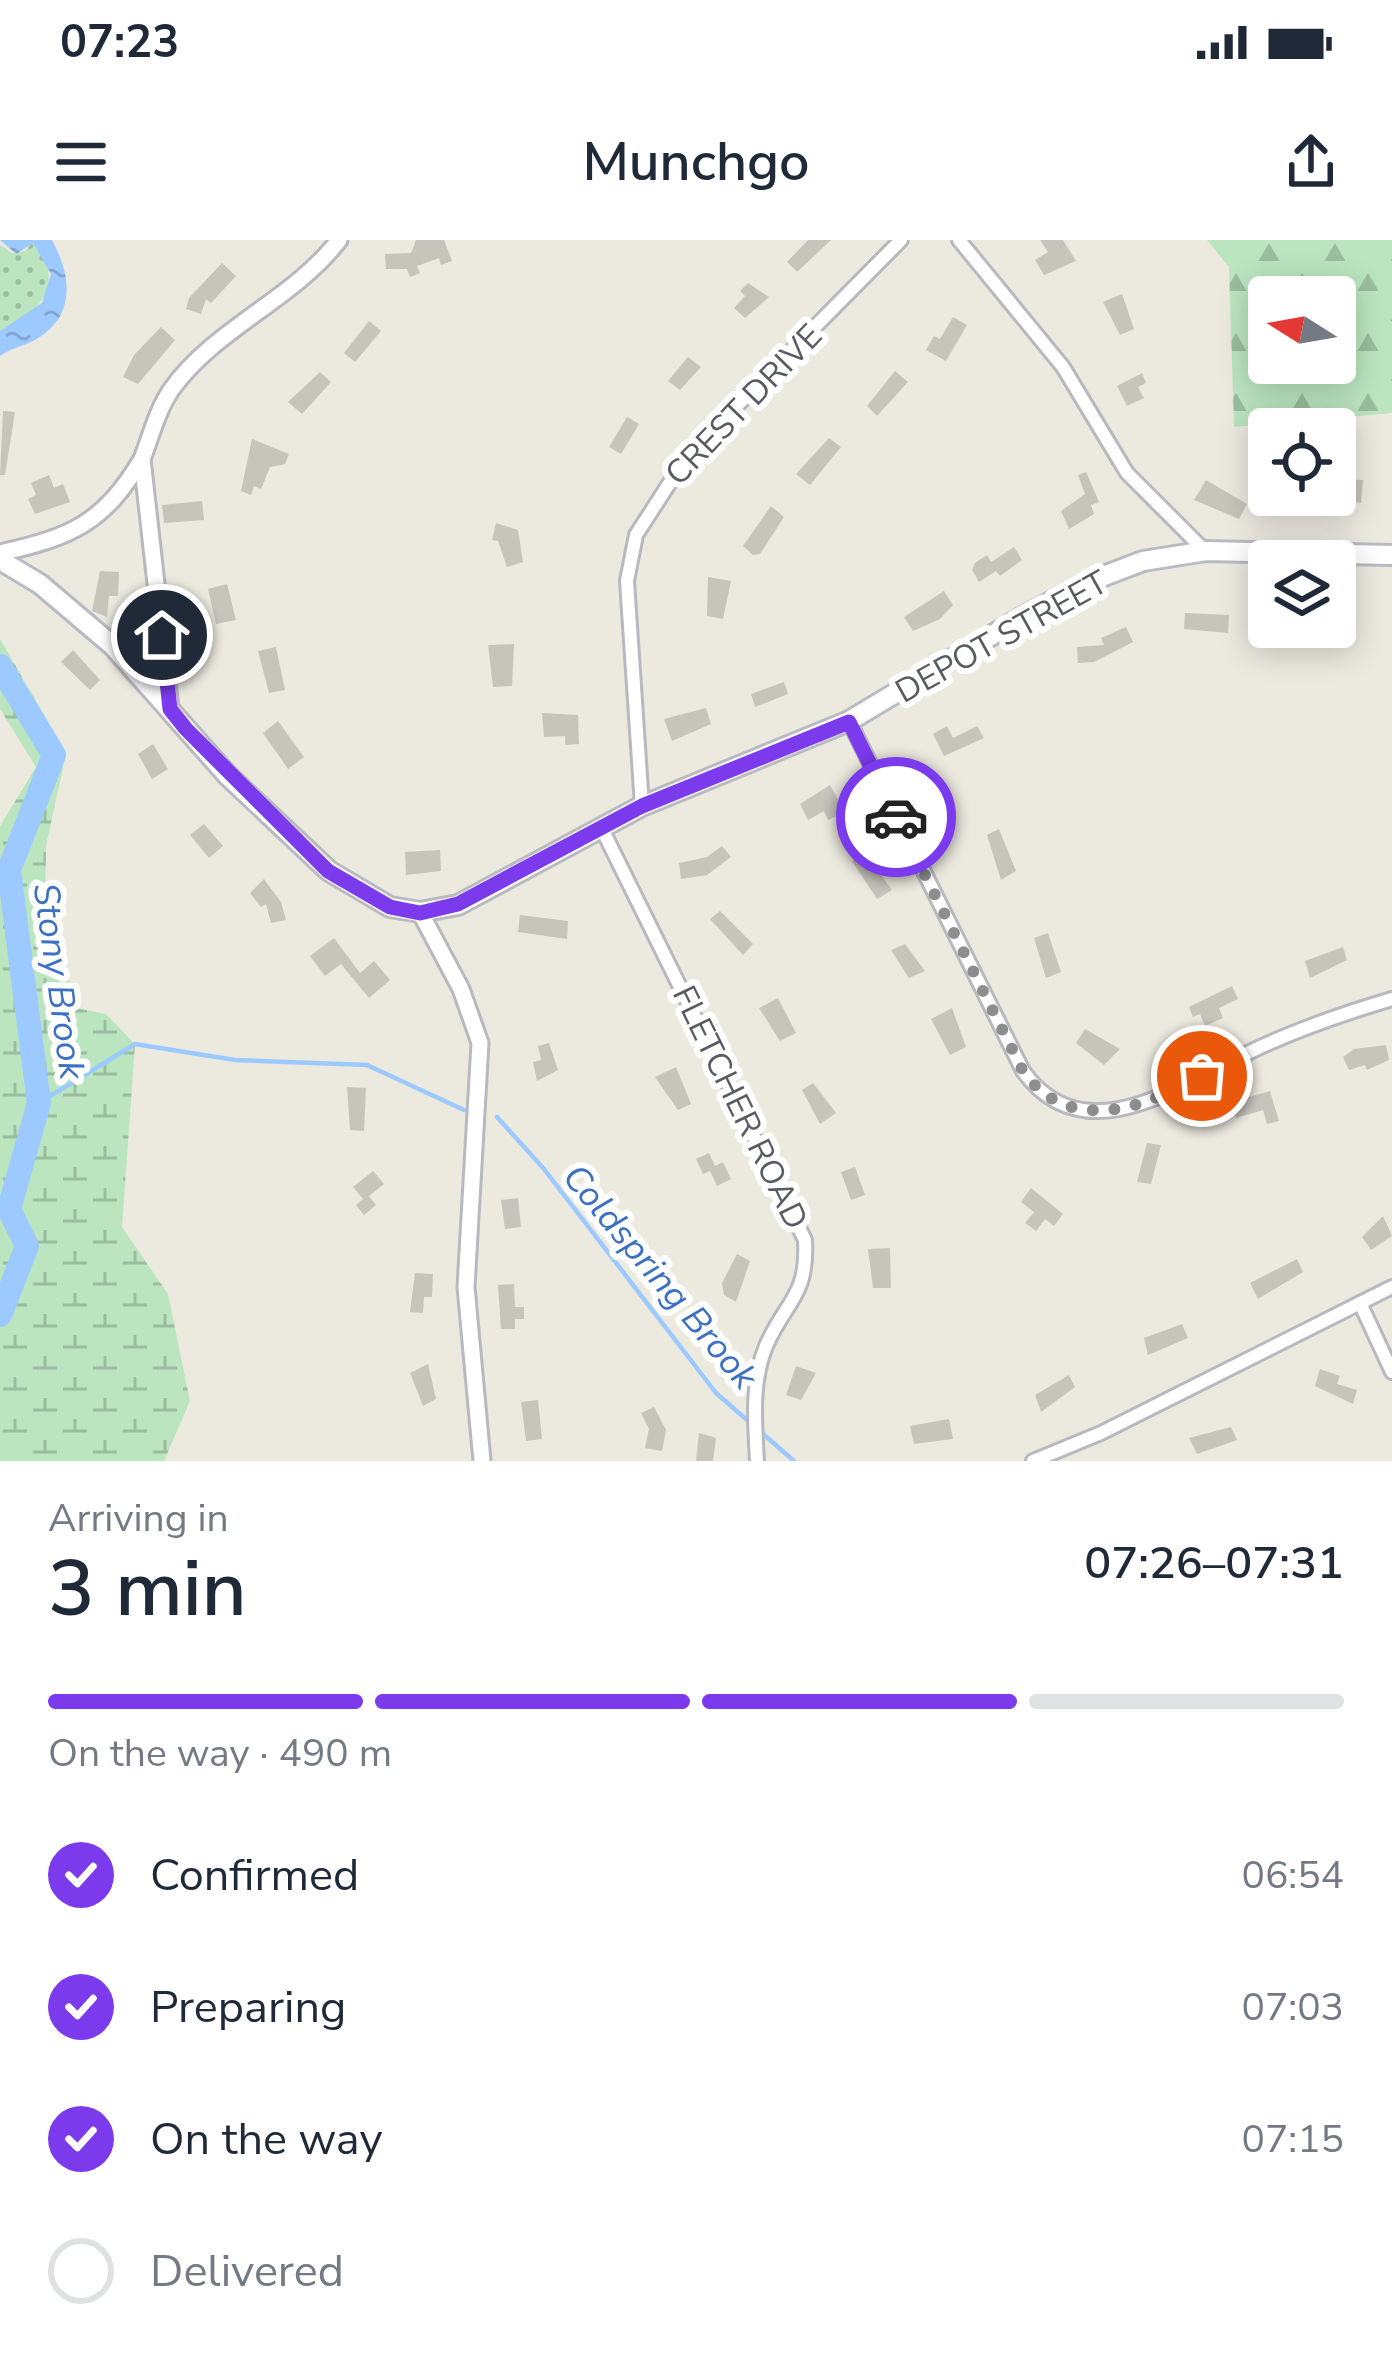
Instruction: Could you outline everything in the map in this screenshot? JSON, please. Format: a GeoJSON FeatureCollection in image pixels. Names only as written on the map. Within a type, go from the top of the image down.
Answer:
{"type":"FeatureCollection","features":[{"type":"Feature","properties":{"kind":"main road","name":"DEPOT STREET"},"geometry":{"type":"LineString","coordinates":[[420,913],[458,904],[603,831],[642,806],[849,722],[1088,581],[1143,561],[1206,551],[1392,555]]}},
{"type":"Feature","properties":{"kind":"main road"},"geometry":{"type":"LineString","coordinates":[[0,556],[86,621],[228,776],[328,871],[390,907],[420,913]]}},
{"type":"Feature","properties":{"kind":"street"},"geometry":{"type":"LineString","coordinates":[[0,556],[62,538],[91,523],[142,459],[162,405],[183,375],[295,286],[339,240]]}},
{"type":"Feature","properties":{"kind":"street","name":"CREST DRIVE"},"geometry":{"type":"LineString","coordinates":[[642,806],[627,581],[636,536],[687,456],[901,240]]}},
{"type":"Feature","properties":{"kind":"street"},"geometry":{"type":"LineString","coordinates":[[959,240],[1063,368],[1127,473],[1206,551]]}},
{"type":"Feature","properties":{"kind":"street"},"geometry":{"type":"LineString","coordinates":[[142,459],[170,709]]}},
{"type":"Feature","properties":{"kind":"street"},"geometry":{"type":"LineString","coordinates":[[849,722],[1023,1071],[1052,1100],[1098,1112],[1141,1104],[1279,1039],[1392,999]]}},
{"type":"Feature","properties":{"kind":"street","name":"FLETCHER ROAD"},"geometry":{"type":"LineString","coordinates":[[603,831],[805,1240],[804,1286],[770,1339],[759,1369],[758,1461]]}},
{"type":"Feature","properties":{"kind":"street"},"geometry":{"type":"LineString","coordinates":[[420,913],[456,977],[480,1043],[466,1304],[482,1461]]}},
{"type":"Feature","properties":{"kind":"street"},"geometry":{"type":"LineString","coordinates":[[1034,1461],[1101,1433],[1392,1287]]}},
{"type":"Feature","properties":{"kind":"street"},"geometry":{"type":"LineString","coordinates":[[1360,1303],[1392,1372]]}},
{"type":"Feature","properties":{"kind":"green space"},"geometry":{"type":"Polygon","coordinates":[[[1207,240],[1392,240],[1392,413],[1356,416],[1356,408],[1248,408],[1248,426],[1234,427],[1229,267],[1207,240]]]}},
{"type":"Feature","properties":{"kind":"green space"},"geometry":{"type":"Polygon","coordinates":[[[33,242],[48,270],[45,294],[28,315],[0,331],[0,245],[12,253],[25,251],[33,242]]]}},
{"type":"Feature","properties":{"kind":"green space"},"geometry":{"type":"Polygon","coordinates":[[[0,639],[60,742],[63,768],[46,846],[45,925],[81,1009],[106,1014],[135,1044],[122,1227],[168,1294],[190,1401],[164,1461],[0,1461],[0,826],[36,767],[0,709],[0,639]]]}},
{"type":"Feature","properties":{"kind":"water"},"geometry":{"type":"Polygon","coordinates":[[[0,240],[52,240],[64,268],[66,295],[58,320],[48,331],[0,356],[0,331],[42,303],[51,274],[33,243],[16,254],[0,240]]]}},
{"type":"Feature","properties":{"kind":"building"},"geometry":{"type":"Polygon","coordinates":[[[416,240],[444,240],[452,261],[441,265],[439,258],[417,266],[420,273],[410,277],[407,269],[386,269],[385,254],[411,253],[416,240]]]}},
{"type":"Feature","properties":{"kind":"building"},"geometry":{"type":"Polygon","coordinates":[[[808,240],[831,240],[797,272],[787,262],[808,240]]]}},
{"type":"Feature","properties":{"kind":"building"},"geometry":{"type":"Polygon","coordinates":[[[1040,240],[1063,240],[1076,261],[1044,275],[1035,260],[1048,252],[1040,240]]]}},
{"type":"Feature","properties":{"kind":"building"},"geometry":{"type":"Polygon","coordinates":[[[222,263],[236,276],[211,303],[206,299],[201,314],[186,309],[189,298],[222,263]]]}},
{"type":"Feature","properties":{"kind":"building"},"geometry":{"type":"Polygon","coordinates":[[[748,283],[769,297],[745,318],[734,308],[745,296],[740,291],[748,283]]]}},
{"type":"Feature","properties":{"kind":"building"},"geometry":{"type":"Polygon","coordinates":[[[1122,294],[1134,329],[1120,335],[1103,302],[1122,294]]]}},
{"type":"Feature","properties":{"kind":"building"},"geometry":{"type":"Polygon","coordinates":[[[953,317],[967,325],[946,361],[926,350],[934,336],[940,339],[953,317]]]}},
{"type":"Feature","properties":{"kind":"building"},"geometry":{"type":"Polygon","coordinates":[[[369,321],[381,331],[355,362],[344,353],[369,321]]]}},
{"type":"Feature","properties":{"kind":"building"},"geometry":{"type":"Polygon","coordinates":[[[161,327],[175,340],[138,384],[123,377],[134,355],[161,327]]]}},
{"type":"Feature","properties":{"kind":"building"},"geometry":{"type":"Polygon","coordinates":[[[688,357],[701,367],[680,390],[668,381],[688,357]]]}},
{"type":"Feature","properties":{"kind":"building"},"geometry":{"type":"Polygon","coordinates":[[[895,371],[908,382],[877,416],[867,406],[895,371]]]}},
{"type":"Feature","properties":{"kind":"building"},"geometry":{"type":"Polygon","coordinates":[[[320,372],[331,382],[302,414],[288,402],[320,372]]]}},
{"type":"Feature","properties":{"kind":"building"},"geometry":{"type":"Polygon","coordinates":[[[1142,373],[1146,383],[1138,387],[1144,398],[1127,406],[1117,386],[1142,373]]]}},
{"type":"Feature","properties":{"kind":"building"},"geometry":{"type":"Polygon","coordinates":[[[3,411],[15,412],[5,475],[0,475],[3,411]]]}},
{"type":"Feature","properties":{"kind":"building"},"geometry":{"type":"Polygon","coordinates":[[[627,417],[639,424],[621,454],[609,447],[627,417]]]}},
{"type":"Feature","properties":{"kind":"building"},"geometry":{"type":"Polygon","coordinates":[[[829,438],[841,447],[810,485],[796,474],[829,438]]]}},
{"type":"Feature","properties":{"kind":"building"},"geometry":{"type":"Polygon","coordinates":[[[252,439],[289,454],[285,464],[270,467],[261,489],[254,486],[251,495],[241,491],[252,439]]]}},
{"type":"Feature","properties":{"kind":"building"},"geometry":{"type":"Polygon","coordinates":[[[1086,472],[1099,502],[1091,505],[1094,514],[1069,529],[1061,511],[1085,494],[1078,475],[1086,472]]]}},
{"type":"Feature","properties":{"kind":"building"},"geometry":{"type":"Polygon","coordinates":[[[49,475],[54,488],[63,484],[70,502],[35,514],[28,499],[36,495],[31,483],[49,475]]]}},
{"type":"Feature","properties":{"kind":"building"},"geometry":{"type":"Polygon","coordinates":[[[1206,480],[1247,504],[1239,519],[1194,500],[1206,480]]]}},
{"type":"Feature","properties":{"kind":"building"},"geometry":{"type":"Polygon","coordinates":[[[1356,480],[1363,480],[1361,503],[1356,502],[1356,480]]]}},
{"type":"Feature","properties":{"kind":"building"},"geometry":{"type":"Polygon","coordinates":[[[202,501],[204,520],[164,523],[162,505],[202,501]]]}},
{"type":"Feature","properties":{"kind":"building"},"geometry":{"type":"Polygon","coordinates":[[[771,506],[784,517],[760,554],[753,555],[743,546],[771,506]]]}},
{"type":"Feature","properties":{"kind":"building"},"geometry":{"type":"Polygon","coordinates":[[[496,523],[518,530],[523,562],[507,567],[498,541],[492,540],[496,523]]]}},
{"type":"Feature","properties":{"kind":"building"},"geometry":{"type":"Polygon","coordinates":[[[1014,547],[1022,560],[1000,576],[996,571],[979,582],[972,570],[975,563],[987,555],[991,562],[1014,547]]]}},
{"type":"Feature","properties":{"kind":"building"},"geometry":{"type":"Polygon","coordinates":[[[100,571],[119,572],[118,596],[109,596],[107,617],[92,611],[100,571]]]}},
{"type":"Feature","properties":{"kind":"building"},"geometry":{"type":"Polygon","coordinates":[[[708,577],[731,581],[723,619],[707,616],[708,577]]]}},
{"type":"Feature","properties":{"kind":"building"},"geometry":{"type":"Polygon","coordinates":[[[227,584],[236,620],[216,624],[208,589],[227,584]]]}},
{"type":"Feature","properties":{"kind":"building"},"geometry":{"type":"Polygon","coordinates":[[[944,591],[953,605],[940,619],[913,631],[904,617],[944,591]]]}},
{"type":"Feature","properties":{"kind":"building"},"geometry":{"type":"Polygon","coordinates":[[[1185,613],[1229,615],[1228,633],[1184,629],[1185,613]]]}},
{"type":"Feature","properties":{"kind":"building"},"geometry":{"type":"Polygon","coordinates":[[[1126,627],[1133,642],[1094,662],[1078,663],[1077,647],[1104,645],[1101,638],[1126,627]]]}},
{"type":"Feature","properties":{"kind":"building"},"geometry":{"type":"Polygon","coordinates":[[[514,644],[512,686],[493,687],[488,645],[514,644]]]}},
{"type":"Feature","properties":{"kind":"building"},"geometry":{"type":"Polygon","coordinates":[[[276,647],[285,690],[269,693],[258,651],[276,647]]]}},
{"type":"Feature","properties":{"kind":"building"},"geometry":{"type":"Polygon","coordinates":[[[73,650],[100,680],[90,690],[61,662],[73,650]]]}},
{"type":"Feature","properties":{"kind":"building"},"geometry":{"type":"Polygon","coordinates":[[[784,682],[788,694],[755,707],[751,694],[784,682]]]}},
{"type":"Feature","properties":{"kind":"building"},"geometry":{"type":"Polygon","coordinates":[[[706,708],[711,724],[672,741],[664,719],[706,708]]]}},
{"type":"Feature","properties":{"kind":"building"},"geometry":{"type":"Polygon","coordinates":[[[542,713],[578,715],[579,744],[565,745],[565,736],[544,737],[542,713]]]}},
{"type":"Feature","properties":{"kind":"building"},"geometry":{"type":"Polygon","coordinates":[[[278,721],[304,757],[288,769],[263,733],[278,721]]]}},
{"type":"Feature","properties":{"kind":"building"},"geometry":{"type":"Polygon","coordinates":[[[947,726],[953,738],[977,726],[984,738],[944,756],[933,734],[947,726]]]}},
{"type":"Feature","properties":{"kind":"building"},"geometry":{"type":"Polygon","coordinates":[[[153,744],[168,769],[152,779],[138,754],[153,744]]]}},
{"type":"Feature","properties":{"kind":"building"},"geometry":{"type":"Polygon","coordinates":[[[830,785],[845,812],[828,820],[824,811],[808,820],[800,804],[830,785]]]}},
{"type":"Feature","properties":{"kind":"building"},"geometry":{"type":"Polygon","coordinates":[[[204,824],[223,846],[209,858],[190,835],[204,824]]]}},
{"type":"Feature","properties":{"kind":"building"},"geometry":{"type":"Polygon","coordinates":[[[999,829],[1016,871],[1001,880],[987,835],[999,829]]]}},
{"type":"Feature","properties":{"kind":"building"},"geometry":{"type":"Polygon","coordinates":[[[722,846],[731,857],[707,875],[681,879],[679,863],[707,857],[722,846]]]}},
{"type":"Feature","properties":{"kind":"building"},"geometry":{"type":"Polygon","coordinates":[[[440,850],[441,871],[406,875],[405,852],[440,850]]]}},
{"type":"Feature","properties":{"kind":"building"},"geometry":{"type":"Polygon","coordinates":[[[865,853],[892,890],[877,899],[852,861],[865,853]]]}},
{"type":"Feature","properties":{"kind":"building"},"geometry":{"type":"Polygon","coordinates":[[[264,879],[281,902],[286,920],[271,923],[266,904],[261,907],[250,893],[264,879]]]}},
{"type":"Feature","properties":{"kind":"building"},"geometry":{"type":"Polygon","coordinates":[[[720,911],[753,944],[743,955],[710,919],[720,911]]]}},
{"type":"Feature","properties":{"kind":"building"},"geometry":{"type":"Polygon","coordinates":[[[520,915],[568,921],[567,939],[518,932],[520,915]]]}},
{"type":"Feature","properties":{"kind":"building"},"geometry":{"type":"Polygon","coordinates":[[[1048,933],[1061,972],[1046,978],[1034,938],[1048,933]]]}},
{"type":"Feature","properties":{"kind":"building"},"geometry":{"type":"Polygon","coordinates":[[[334,938],[360,973],[374,961],[390,980],[369,998],[341,964],[325,976],[310,956],[334,938]]]}},
{"type":"Feature","properties":{"kind":"building"},"geometry":{"type":"Polygon","coordinates":[[[905,944],[925,971],[909,978],[891,950],[905,944]]]}},
{"type":"Feature","properties":{"kind":"building"},"geometry":{"type":"Polygon","coordinates":[[[1343,947],[1347,960],[1310,978],[1305,961],[1343,947]]]}},
{"type":"Feature","properties":{"kind":"building"},"geometry":{"type":"Polygon","coordinates":[[[1232,986],[1238,999],[1219,1008],[1223,1018],[1205,1026],[1200,1014],[1193,1017],[1189,1007],[1232,986]]]}},
{"type":"Feature","properties":{"kind":"building"},"geometry":{"type":"Polygon","coordinates":[[[778,998],[796,1033],[780,1041],[759,1008],[778,998]]]}},
{"type":"Feature","properties":{"kind":"building"},"geometry":{"type":"Polygon","coordinates":[[[952,1008],[966,1047],[950,1055],[931,1019],[952,1008]]]}},
{"type":"Feature","properties":{"kind":"building"},"geometry":{"type":"Polygon","coordinates":[[[1085,1029],[1120,1049],[1104,1065],[1076,1043],[1085,1029]]]}},
{"type":"Feature","properties":{"kind":"building"},"geometry":{"type":"Polygon","coordinates":[[[549,1043],[558,1070],[537,1081],[533,1062],[541,1060],[538,1046],[549,1043]]]}},
{"type":"Feature","properties":{"kind":"building"},"geometry":{"type":"Polygon","coordinates":[[[1386,1045],[1389,1060],[1367,1070],[1365,1065],[1349,1070],[1343,1057],[1354,1049],[1386,1045]]]}},
{"type":"Feature","properties":{"kind":"building"},"geometry":{"type":"Polygon","coordinates":[[[676,1067],[691,1104],[678,1110],[655,1077],[676,1067]]]}},
{"type":"Feature","properties":{"kind":"building"},"geometry":{"type":"Polygon","coordinates":[[[813,1083],[836,1113],[820,1124],[802,1090],[813,1083]]]}},
{"type":"Feature","properties":{"kind":"building"},"geometry":{"type":"Polygon","coordinates":[[[347,1087],[366,1088],[364,1131],[350,1130],[347,1087]]]}},
{"type":"Feature","properties":{"kind":"building"},"geometry":{"type":"Polygon","coordinates":[[[1270,1091],[1279,1121],[1267,1124],[1263,1110],[1236,1118],[1232,1102],[1270,1091]]]}},
{"type":"Feature","properties":{"kind":"building"},"geometry":{"type":"Polygon","coordinates":[[[1147,1143],[1161,1145],[1151,1184],[1137,1182],[1147,1143]]]}},
{"type":"Feature","properties":{"kind":"building"},"geometry":{"type":"Polygon","coordinates":[[[709,1153],[715,1166],[723,1162],[731,1179],[717,1186],[710,1171],[703,1174],[696,1159],[709,1153]]]}},
{"type":"Feature","properties":{"kind":"building"},"geometry":{"type":"Polygon","coordinates":[[[855,1167],[865,1195],[851,1200],[841,1172],[855,1167]]]}},
{"type":"Feature","properties":{"kind":"building"},"geometry":{"type":"Polygon","coordinates":[[[373,1171],[384,1184],[369,1196],[376,1205],[364,1215],[356,1205],[363,1199],[353,1187],[373,1171]]]}},
{"type":"Feature","properties":{"kind":"building"},"geometry":{"type":"Polygon","coordinates":[[[1031,1188],[1063,1214],[1054,1226],[1045,1219],[1036,1231],[1025,1223],[1034,1212],[1021,1202],[1031,1188]]]}},
{"type":"Feature","properties":{"kind":"building"},"geometry":{"type":"Polygon","coordinates":[[[518,1198],[521,1227],[505,1229],[501,1200],[518,1198]]]}},
{"type":"Feature","properties":{"kind":"building"},"geometry":{"type":"Polygon","coordinates":[[[1383,1216],[1392,1236],[1371,1250],[1362,1237],[1383,1216]]]}},
{"type":"Feature","properties":{"kind":"building"},"geometry":{"type":"Polygon","coordinates":[[[890,1248],[891,1288],[873,1288],[868,1249],[890,1248]]]}},
{"type":"Feature","properties":{"kind":"building"},"geometry":{"type":"Polygon","coordinates":[[[737,1254],[750,1261],[736,1302],[724,1295],[722,1283],[737,1254]]]}},
{"type":"Feature","properties":{"kind":"building"},"geometry":{"type":"Polygon","coordinates":[[[1297,1259],[1303,1272],[1258,1299],[1250,1283],[1297,1259]]]}},
{"type":"Feature","properties":{"kind":"building"},"geometry":{"type":"Polygon","coordinates":[[[415,1273],[433,1274],[432,1297],[424,1297],[423,1313],[410,1312],[415,1273]]]}},
{"type":"Feature","properties":{"kind":"building"},"geometry":{"type":"Polygon","coordinates":[[[514,1284],[515,1307],[524,1307],[524,1319],[515,1319],[515,1329],[501,1329],[498,1285],[514,1284]]]}},
{"type":"Feature","properties":{"kind":"building"},"geometry":{"type":"Polygon","coordinates":[[[1182,1324],[1188,1338],[1148,1355],[1144,1338],[1182,1324]]]}},
{"type":"Feature","properties":{"kind":"building"},"geometry":{"type":"Polygon","coordinates":[[[428,1364],[436,1399],[423,1406],[410,1373],[428,1364]]]}},
{"type":"Feature","properties":{"kind":"building"},"geometry":{"type":"Polygon","coordinates":[[[796,1366],[816,1373],[801,1400],[786,1395],[796,1366]]]}},
{"type":"Feature","properties":{"kind":"building"},"geometry":{"type":"Polygon","coordinates":[[[1320,1369],[1340,1376],[1337,1384],[1357,1390],[1353,1404],[1315,1386],[1320,1369]]]}},
{"type":"Feature","properties":{"kind":"building"},"geometry":{"type":"Polygon","coordinates":[[[1069,1375],[1075,1387],[1041,1412],[1035,1395],[1069,1375]]]}},
{"type":"Feature","properties":{"kind":"building"},"geometry":{"type":"Polygon","coordinates":[[[538,1400],[542,1439],[526,1441],[521,1402],[538,1400]]]}},
{"type":"Feature","properties":{"kind":"building"},"geometry":{"type":"Polygon","coordinates":[[[654,1407],[666,1430],[662,1451],[645,1448],[649,1429],[641,1413],[654,1407]]]}},
{"type":"Feature","properties":{"kind":"building"},"geometry":{"type":"Polygon","coordinates":[[[949,1419],[953,1439],[914,1444],[910,1426],[949,1419]]]}},
{"type":"Feature","properties":{"kind":"building"},"geometry":{"type":"Polygon","coordinates":[[[1231,1427],[1237,1440],[1197,1454],[1189,1438],[1231,1427]]]}},
{"type":"Feature","properties":{"kind":"building"},"geometry":{"type":"Polygon","coordinates":[[[699,1433],[716,1438],[713,1461],[696,1461],[699,1433]]]}},
{"type":"Feature","properties":{"kind":"waterway","name":"Stony Brook"},"geometry":{"type":"LineString","coordinates":[[0,666],[54,755],[9,870],[39,1103],[9,1209],[27,1246],[0,1315]]}},
{"type":"Feature","properties":{"kind":"waterway","name":"Coldspring Brook"},"geometry":{"type":"LineString","coordinates":[[39,1103],[135,1044],[235,1060],[367,1065],[464,1110]]}},
{"type":"Feature","properties":{"kind":"waterway","name":"Coldspring Brook"},"geometry":{"type":"LineString","coordinates":[[497,1117],[544,1169],[716,1393],[794,1461]]}},
{"type":"Feature","properties":{"kind":"way so far"},"geometry":{"type":"LineString","coordinates":[[896,817],[1023,1071],[1041,1091],[1075,1109],[1098,1112],[1156,1100],[1202,1076]]}},
{"type":"Feature","properties":{"kind":"route"},"geometry":{"type":"LineString","coordinates":[[162,635],[170,709],[186,729],[328,871],[353,890],[390,907],[420,913],[458,904],[603,831],[642,806],[849,722],[896,817]]}}]}
